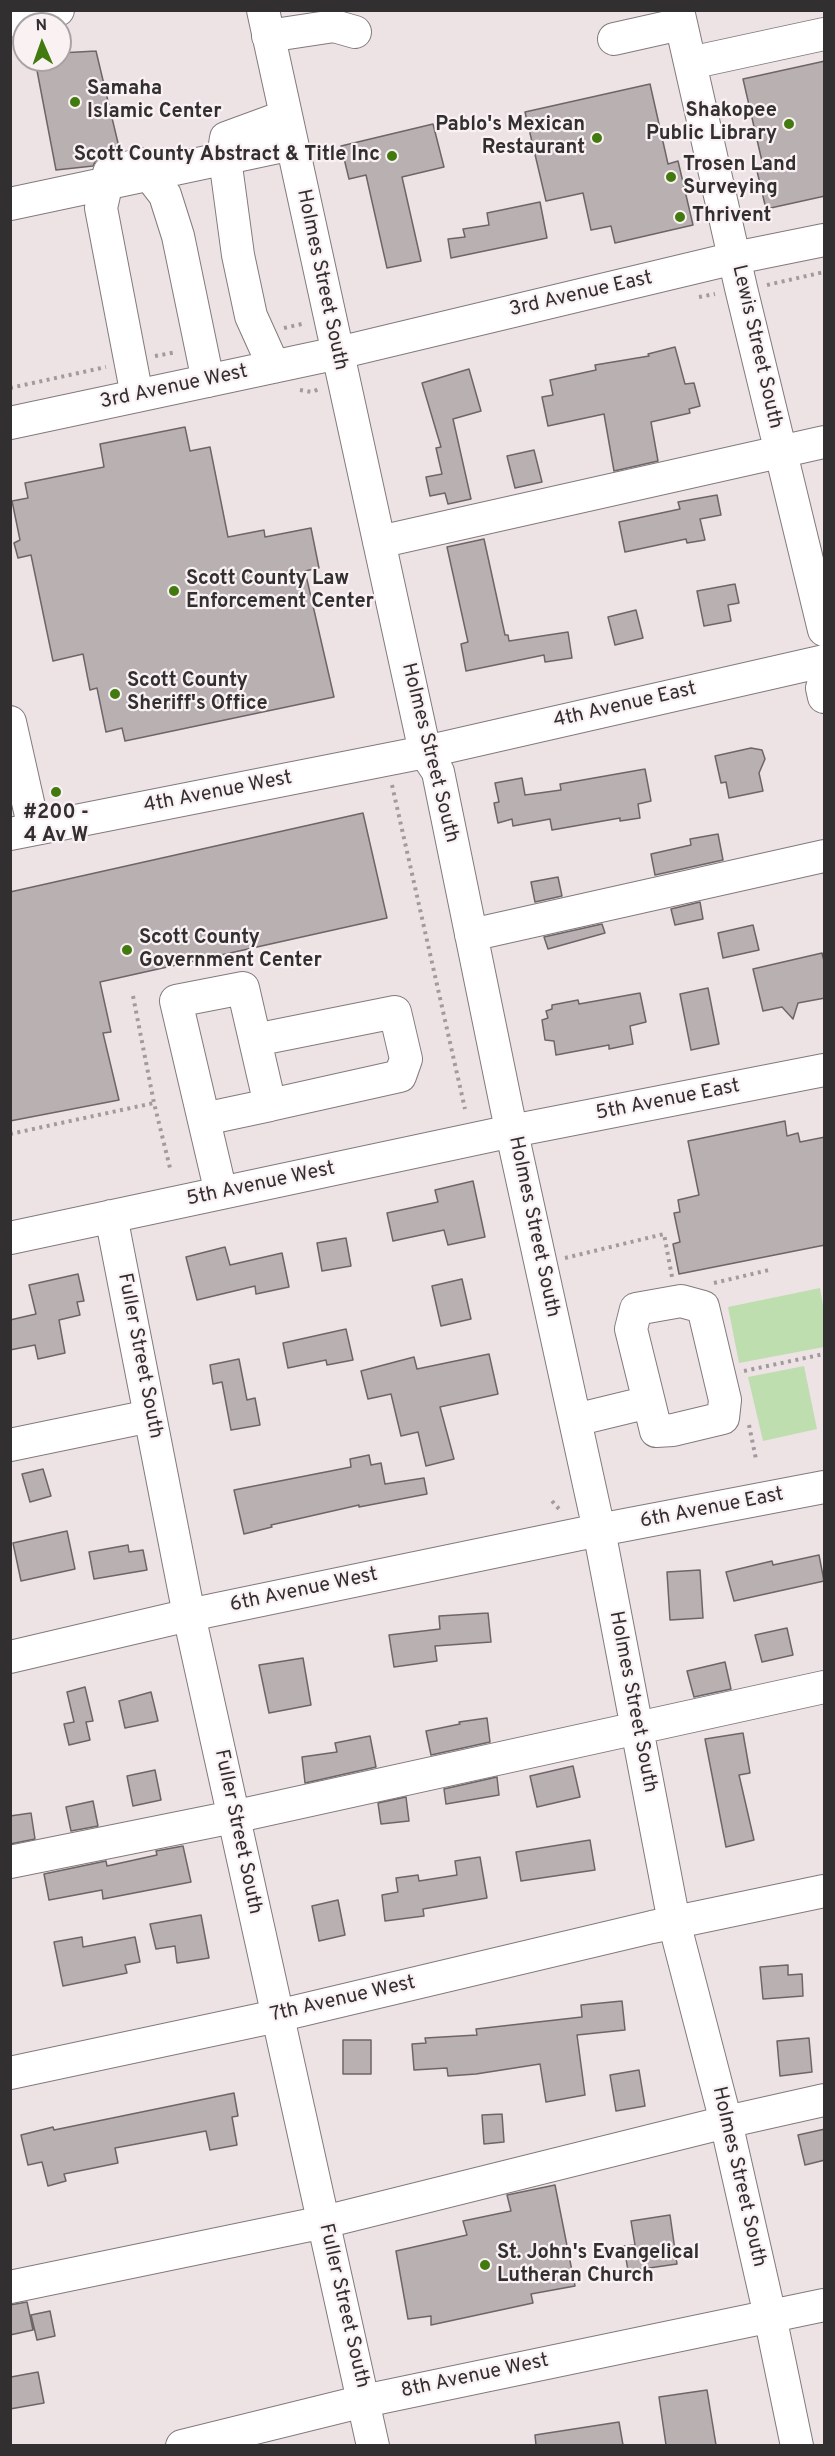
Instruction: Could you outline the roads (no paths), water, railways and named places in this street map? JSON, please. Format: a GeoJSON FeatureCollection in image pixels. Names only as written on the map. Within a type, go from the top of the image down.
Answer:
{"type":"FeatureCollection","features":[{"type":"Feature","properties":{"kind":"street"},"geometry":{"type":"LineString","coordinates":[[10,21],[58,10]]}},
{"type":"Feature","properties":{"kind":"street"},"geometry":{"type":"LineString","coordinates":[[614,39],[679,17]]}},
{"type":"Feature","properties":{"kind":"street","name":"Lewis Street South"},"geometry":{"type":"LineString","coordinates":[[679,17],[825,630]]}},
{"type":"Feature","properties":{"kind":"street"},"geometry":{"type":"LineString","coordinates":[[265,23],[334,26],[355,32]]}},
{"type":"Feature","properties":{"kind":"street","name":"Holmes Street South"},"geometry":{"type":"LineString","coordinates":[[265,23],[425,752],[438,772],[512,1131],[599,1530],[674,1922],[726,2122],[797,2445]]}},
{"type":"Feature","properties":{"kind":"street"},"geometry":{"type":"LineString","coordinates":[[690,63],[825,34]]}},
{"type":"Feature","properties":{"kind":"street"},"geometry":{"type":"LineString","coordinates":[[10,204],[106,183],[145,169],[289,130]]}},
{"type":"Feature","properties":{"kind":"street"},"geometry":{"type":"LineString","coordinates":[[226,148],[238,255],[251,316],[274,367]]}},
{"type":"Feature","properties":{"kind":"street"},"geometry":{"type":"LineString","coordinates":[[145,169],[165,195],[178,236],[208,381]]}},
{"type":"Feature","properties":{"kind":"street"},"geometry":{"type":"LineString","coordinates":[[106,183],[101,208],[137,396]]}},
{"type":"Feature","properties":{"kind":"street","name":"3rd Avenue East"},"geometry":{"type":"LineString","coordinates":[[338,353],[735,258],[825,240]]}},
{"type":"Feature","properties":{"kind":"street","name":"3rd Avenue West"},"geometry":{"type":"LineString","coordinates":[[10,423],[338,353]]}},
{"type":"Feature","properties":{"kind":"street"},"geometry":{"type":"LineString","coordinates":[[379,542],[825,442]]}},
{"type":"Feature","properties":{"kind":"street","name":"4th Avenue East"},"geometry":{"type":"LineString","coordinates":[[425,752],[825,661]]}},
{"type":"Feature","properties":{"kind":"street"},"geometry":{"type":"LineString","coordinates":[[825,682],[822,688],[825,697]]}},
{"type":"Feature","properties":{"kind":"street"},"geometry":{"type":"LineString","coordinates":[[10,722],[22,832]]}},
{"type":"Feature","properties":{"kind":"street","name":"4th Avenue West"},"geometry":{"type":"LineString","coordinates":[[22,832],[425,752]]}},
{"type":"Feature","properties":{"kind":"street"},"geometry":{"type":"LineString","coordinates":[[471,935],[825,856]]}},
{"type":"Feature","properties":{"kind":"street"},"geometry":{"type":"LineString","coordinates":[[221,1193],[176,1001],[243,988],[270,1105]]}},
{"type":"Feature","properties":{"kind":"street"},"geometry":{"type":"LineString","coordinates":[[204,1119],[400,1076],[406,1059],[394,1012],[255,1040]]}},
{"type":"Feature","properties":{"kind":"street","name":"5th Avenue East"},"geometry":{"type":"LineString","coordinates":[[512,1131],[825,1070]]}},
{"type":"Feature","properties":{"kind":"street","name":"5th Avenue West"},"geometry":{"type":"LineString","coordinates":[[10,1238],[512,1131]]}},
{"type":"Feature","properties":{"kind":"street","name":"Fuller Street South"},"geometry":{"type":"LineString","coordinates":[[111,1216],[189,1615],[373,2445]]}},
{"type":"Feature","properties":{"kind":"street"},"geometry":{"type":"LineString","coordinates":[[575,1420],[649,1402]]}},
{"type":"Feature","properties":{"kind":"street"},"geometry":{"type":"LineString","coordinates":[[10,1445],[150,1416]]}},
{"type":"Feature","properties":{"kind":"street","name":"6th Avenue East"},"geometry":{"type":"LineString","coordinates":[[599,1530],[825,1487]]}},
{"type":"Feature","properties":{"kind":"street","name":"6th Avenue West"},"geometry":{"type":"LineString","coordinates":[[10,1657],[189,1615],[599,1530]]}},
{"type":"Feature","properties":{"kind":"street"},"geometry":{"type":"LineString","coordinates":[[10,1862],[233,1817],[825,1687]]}},
{"type":"Feature","properties":{"kind":"street","name":"7th Avenue West"},"geometry":{"type":"LineString","coordinates":[[10,2073],[277,2016],[674,1922],[825,1891]]}},
{"type":"Feature","properties":{"kind":"street"},"geometry":{"type":"LineString","coordinates":[[10,2287],[324,2222],[726,2122],[825,2100]]}},
{"type":"Feature","properties":{"kind":"street","name":"8th Avenue West"},"geometry":{"type":"LineString","coordinates":[[182,2445],[364,2401],[825,2305]]}},
{"type":"Feature","properties":{"kind":"place","name":"Samaha Islamic Center"},"geometry":{"type":"Point","coordinates":[75,102]}},
{"type":"Feature","properties":{"kind":"place","name":"Shakopee Public Library"},"geometry":{"type":"Point","coordinates":[789,124]}},
{"type":"Feature","properties":{"kind":"place","name":"Pablo's Mexican Restaurant"},"geometry":{"type":"Point","coordinates":[597,138]}},
{"type":"Feature","properties":{"kind":"place","name":"Scott County Abstract & Title Inc"},"geometry":{"type":"Point","coordinates":[392,156]}},
{"type":"Feature","properties":{"kind":"place","name":"Trosen Land Surveying"},"geometry":{"type":"Point","coordinates":[671,177]}},
{"type":"Feature","properties":{"kind":"place","name":"Thrivent"},"geometry":{"type":"Point","coordinates":[680,217]}},
{"type":"Feature","properties":{"kind":"place","name":"Scott County Law Enforcement Center"},"geometry":{"type":"Point","coordinates":[174,591]}},
{"type":"Feature","properties":{"kind":"place","name":"Scott County Sheriff's Office"},"geometry":{"type":"Point","coordinates":[115,694]}},
{"type":"Feature","properties":{"kind":"place","name":"#200 - 4 Av W"},"geometry":{"type":"Point","coordinates":[56,792]}},
{"type":"Feature","properties":{"kind":"place","name":"Scott County Government Center"},"geometry":{"type":"Point","coordinates":[127,950]}},
{"type":"Feature","properties":{"kind":"place","name":"St. John's Evangelical Lutheran Church"},"geometry":{"type":"Point","coordinates":[485,2265]}}]}
